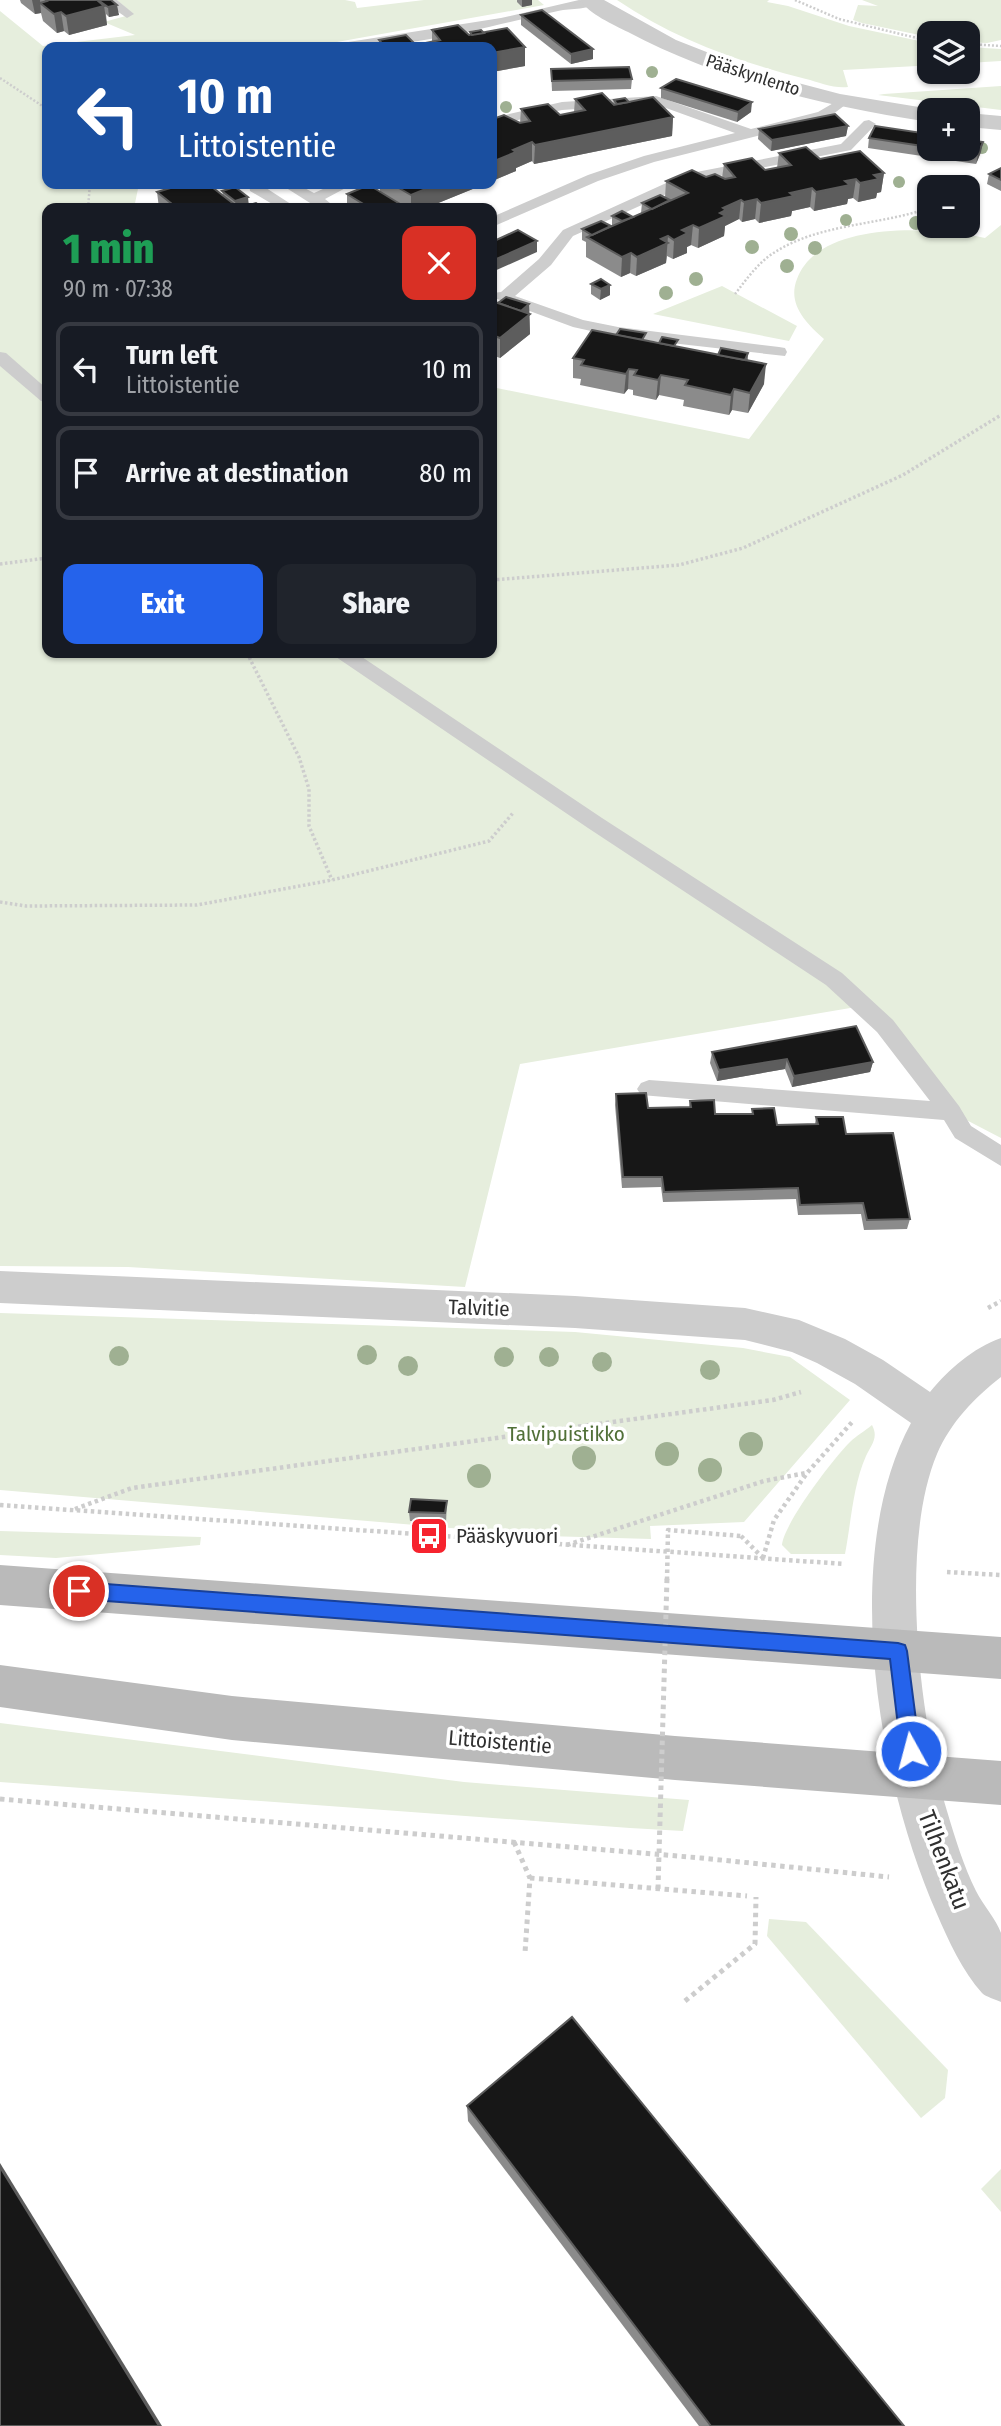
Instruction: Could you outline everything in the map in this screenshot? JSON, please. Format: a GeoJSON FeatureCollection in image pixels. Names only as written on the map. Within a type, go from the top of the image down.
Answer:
{"type":"FeatureCollection","features":[{"type":"Feature","properties":{"kind":"main road"},"geometry":{"type":"LineString","coordinates":[[0,1585],[1001,1658]]}},
{"type":"Feature","properties":{"kind":"main road","name":"Littoistentie"},"geometry":{"type":"LineString","coordinates":[[0,1686],[232,1718],[676,1758],[1001,1783]]}},
{"type":"Feature","properties":{"kind":"street","name":"Pääskynlento"},"geometry":{"type":"LineString","coordinates":[[591,1],[666,43],[712,63],[842,102],[917,113]]}},
{"type":"Feature","properties":{"kind":"street"},"geometry":{"type":"LineString","coordinates":[[980,121],[1001,123]]}},
{"type":"Feature","properties":{"kind":"street","name":"Talvitie"},"geometry":{"type":"LineString","coordinates":[[0,1287],[575,1312],[745,1324],[799,1337],[869,1373],[934,1417]]}},
{"type":"Feature","properties":{"kind":"street"},"geometry":{"type":"LineString","coordinates":[[898,1651],[894,1568],[905,1490],[915,1459],[934,1417],[962,1383],[1001,1355]]}},
{"type":"Feature","properties":{"kind":"street","name":"Tilhenkatu"},"geometry":{"type":"LineString","coordinates":[[898,1651],[914,1776],[948,1883],[974,1936],[1001,1977]]}},
{"type":"Feature","properties":{"kind":"lane"},"geometry":{"type":"LineString","coordinates":[[108,0],[127,15]]}},
{"type":"Feature","properties":{"kind":"lane"},"geometry":{"type":"LineString","coordinates":[[374,42],[501,22],[591,1]]}},
{"type":"Feature","properties":{"kind":"lane"},"geometry":{"type":"LineString","coordinates":[[497,121],[562,106],[656,100],[751,134]]}},
{"type":"Feature","properties":{"kind":"lane"},"geometry":{"type":"LineString","coordinates":[[497,220],[593,177],[649,159],[823,115],[842,102]]}},
{"type":"Feature","properties":{"kind":"lane"},"geometry":{"type":"LineString","coordinates":[[498,296],[545,262],[568,233],[691,177],[846,147],[869,124]]}},
{"type":"Feature","properties":{"kind":"lane"},"geometry":{"type":"LineString","coordinates":[[258,189],[281,203]]}},
{"type":"Feature","properties":{"kind":"lane"},"geometry":{"type":"LineString","coordinates":[[297,189],[322,203]]}},
{"type":"Feature","properties":{"kind":"lane"},"geometry":{"type":"LineString","coordinates":[[315,198],[334,189]]}},
{"type":"Feature","properties":{"kind":"lane"},"geometry":{"type":"LineString","coordinates":[[498,296],[579,324],[618,332],[779,352]]}},
{"type":"Feature","properties":{"kind":"lane"},"geometry":{"type":"LineString","coordinates":[[0,357],[42,393]]}},
{"type":"Feature","properties":{"kind":"lane"},"geometry":{"type":"LineString","coordinates":[[350,658],[595,823],[834,979],[885,1026],[951,1112],[963,1132],[1001,1157]]}},
{"type":"Feature","properties":{"kind":"lane"},"geometry":{"type":"LineString","coordinates":[[649,1089],[951,1112]]}},
{"type":"Feature","properties":{"kind":"path"},"geometry":{"type":"LineString","coordinates":[[789,0],[795,0],[839,19],[917,38]]}},
{"type":"Feature","properties":{"kind":"path"},"geometry":{"type":"LineString","coordinates":[[980,45],[1001,46]]}},
{"type":"Feature","properties":{"kind":"path"},"geometry":{"type":"LineString","coordinates":[[0,78],[42,106]]}},
{"type":"Feature","properties":{"kind":"path"},"geometry":{"type":"LineString","coordinates":[[735,293],[771,255],[788,245],[832,231],[898,220],[917,213]]}},
{"type":"Feature","properties":{"kind":"path"},"geometry":{"type":"LineString","coordinates":[[497,580],[679,565],[743,548],[903,475],[1001,415]]}},
{"type":"Feature","properties":{"kind":"path"},"geometry":{"type":"LineString","coordinates":[[0,564],[42,559]]}},
{"type":"Feature","properties":{"kind":"path"},"geometry":{"type":"LineString","coordinates":[[250,658],[299,757],[309,789],[309,826],[332,880]]}},
{"type":"Feature","properties":{"kind":"path"},"geometry":{"type":"LineString","coordinates":[[0,902],[26,905],[197,905],[332,880],[489,841],[538,783]]}},
{"type":"Feature","properties":{"kind":"path"},"geometry":{"type":"LineString","coordinates":[[73,1510],[132,1488],[773,1400],[869,1373]]}},
{"type":"Feature","properties":{"kind":"path"},"geometry":{"type":"LineString","coordinates":[[563,1546],[764,1481],[807,1473]]}},
{"type":"Feature","properties":{"kind":"path"},"geometry":{"type":"LineString","coordinates":[[0,1505],[1001,1575]]}},
{"type":"Feature","properties":{"kind":"path"},"geometry":{"type":"LineString","coordinates":[[657,1889],[668,1530],[741,1536],[764,1558]]}},
{"type":"Feature","properties":{"kind":"path"},"geometry":{"type":"LineString","coordinates":[[0,1799],[514,1841],[948,1883]]}},
{"type":"Feature","properties":{"kind":"path"},"geometry":{"type":"LineString","coordinates":[[514,1841],[530,1878],[524,1952]]}},
{"type":"Feature","properties":{"kind":"path"},"geometry":{"type":"LineString","coordinates":[[530,1878],[747,1896]]}},
{"type":"Feature","properties":{"kind":"path"},"geometry":{"type":"LineString","coordinates":[[685,2001],[755,1944],[756,1897]]}},
{"type":"Feature","properties":{"kind":"green space"},"geometry":{"type":"Polygon","coordinates":[[[117,0],[345,0],[355,2],[357,8],[424,0],[538,0],[544,5],[337,42],[76,42],[135,35],[104,22],[133,14],[117,0]]]}},
{"type":"Feature","properties":{"kind":"green space"},"geometry":{"type":"Polygon","coordinates":[[[617,0],[769,0],[767,2],[849,26],[917,40],[917,66],[843,70],[848,87],[827,85],[708,48],[639,14],[617,0]]]}},
{"type":"Feature","properties":{"kind":"green space"},"geometry":{"type":"Polygon","coordinates":[[[862,0],[1001,0],[1001,40],[980,43],[980,21],[917,21],[917,34],[853,20],[858,5],[878,6],[862,0]]]}},
{"type":"Feature","properties":{"kind":"green space"},"geometry":{"type":"Polygon","coordinates":[[[0,11],[42,45],[42,189],[138,189],[135,203],[42,203],[42,658],[497,658],[497,388],[749,439],[824,339],[805,320],[794,297],[797,279],[809,260],[829,246],[853,237],[910,230],[917,230],[917,238],[985,238],[1001,225],[1001,1138],[951,1112],[862,1006],[520,1064],[465,1287],[128,1267],[0,1266],[0,11]]]}},
{"type":"Feature","properties":{"kind":"green space"},"geometry":{"type":"Polygon","coordinates":[[[980,48],[1001,49],[1001,61],[980,62],[980,48]]]}},
{"type":"Feature","properties":{"kind":"green space"},"geometry":{"type":"Polygon","coordinates":[[[1001,86],[1001,110],[980,107],[980,98],[917,100],[878,95],[1001,86]]]}},
{"type":"Feature","properties":{"kind":"green space"},"geometry":{"type":"Polygon","coordinates":[[[722,286],[797,326],[789,341],[653,314],[722,286]]]}},
{"type":"Feature","properties":{"kind":"green space","name":"Talvipuistikko"},"geometry":{"type":"Polygon","coordinates":[[[0,1313],[575,1332],[743,1348],[790,1357],[850,1400],[744,1522],[650,1526],[651,1539],[546,1536],[0,1490],[0,1313]]]}},
{"type":"Feature","properties":{"kind":"green space"},"geometry":{"type":"Polygon","coordinates":[[[872,1425],[874,1438],[858,1479],[845,1554],[791,1554],[782,1545],[800,1507],[842,1450],[872,1425]]]}},
{"type":"Feature","properties":{"kind":"green space"},"geometry":{"type":"Polygon","coordinates":[[[0,1531],[201,1537],[200,1545],[56,1558],[0,1555],[0,1531]]]}},
{"type":"Feature","properties":{"kind":"green space"},"geometry":{"type":"Polygon","coordinates":[[[0,1723],[464,1782],[689,1800],[683,1831],[0,1782],[0,1723]]]}},
{"type":"Feature","properties":{"kind":"green space"},"geometry":{"type":"Polygon","coordinates":[[[769,1919],[806,1922],[948,2070],[945,2098],[921,2118],[767,1936],[769,1919]]]}},
{"type":"Feature","properties":{"kind":"green space"},"geometry":{"type":"Polygon","coordinates":[[[1001,2169],[1001,2212],[981,2189],[1001,2169]]]}},
{"type":"Feature","properties":{"kind":"building"},"geometry":{"type":"Polygon","coordinates":[[[46,0],[97,0],[104,6],[66,16],[61,12],[54,14],[40,3],[46,0]]]}},
{"type":"Feature","properties":{"kind":"building"},"geometry":{"type":"Polygon","coordinates":[[[98,0],[111,0],[117,5],[108,7],[98,0]]]}},
{"type":"Feature","properties":{"kind":"building"},"geometry":{"type":"Polygon","coordinates":[[[542,10],[593,49],[571,54],[521,15],[542,10]]]}},
{"type":"Feature","properties":{"kind":"building"},"geometry":{"type":"Polygon","coordinates":[[[458,25],[469,35],[507,28],[525,47],[497,52],[497,42],[430,42],[440,40],[432,30],[458,25]]]}},
{"type":"Feature","properties":{"kind":"building"},"geometry":{"type":"Polygon","coordinates":[[[481,30],[484,33],[472,35],[470,32],[481,30]]]}},
{"type":"Feature","properties":{"kind":"building"},"geometry":{"type":"Polygon","coordinates":[[[406,35],[413,42],[379,40],[406,35]]]}},
{"type":"Feature","properties":{"kind":"building"},"geometry":{"type":"Polygon","coordinates":[[[629,67],[632,79],[552,81],[551,69],[629,67]]]}},
{"type":"Feature","properties":{"kind":"building"},"geometry":{"type":"Polygon","coordinates":[[[676,79],[752,102],[738,112],[661,88],[676,79]]]}},
{"type":"Feature","properties":{"kind":"building"},"geometry":{"type":"Polygon","coordinates":[[[602,93],[614,105],[653,97],[673,117],[535,145],[532,142],[497,160],[497,118],[504,115],[520,123],[530,121],[521,109],[548,104],[560,115],[585,110],[575,99],[602,93]]]}},
{"type":"Feature","properties":{"kind":"building"},"geometry":{"type":"Polygon","coordinates":[[[625,98],[629,102],[617,104],[614,100],[625,98]]]}},
{"type":"Feature","properties":{"kind":"building"},"geometry":{"type":"Polygon","coordinates":[[[835,114],[848,126],[772,140],[759,129],[835,114]]]}},
{"type":"Feature","properties":{"kind":"building"},"geometry":{"type":"Polygon","coordinates":[[[875,126],[917,132],[917,145],[869,138],[875,126]]]}},
{"type":"Feature","properties":{"kind":"building"},"geometry":{"type":"Polygon","coordinates":[[[806,147],[820,159],[860,151],[884,173],[874,175],[879,179],[860,183],[856,179],[845,181],[850,185],[816,192],[812,188],[790,193],[794,196],[761,203],[757,199],[744,202],[741,200],[723,208],[726,210],[720,213],[726,216],[699,228],[693,225],[682,230],[688,233],[674,240],[668,236],[661,239],[668,243],[637,257],[631,253],[622,257],[587,237],[688,193],[666,181],[692,170],[706,177],[715,174],[725,179],[735,177],[724,164],[752,158],[765,170],[791,165],[779,153],[806,147]]]}},
{"type":"Feature","properties":{"kind":"building"},"geometry":{"type":"Polygon","coordinates":[[[1001,168],[1001,180],[989,174],[1001,168]]]}},
{"type":"Feature","properties":{"kind":"building"},"geometry":{"type":"Polygon","coordinates":[[[167,189],[214,189],[233,203],[171,203],[157,192],[167,189]]]}},
{"type":"Feature","properties":{"kind":"building"},"geometry":{"type":"Polygon","coordinates":[[[238,189],[248,197],[235,201],[222,191],[238,189]]]}},
{"type":"Feature","properties":{"kind":"building"},"geometry":{"type":"Polygon","coordinates":[[[359,189],[376,189],[398,203],[362,203],[347,194],[359,189]]]}},
{"type":"Feature","properties":{"kind":"building"},"geometry":{"type":"Polygon","coordinates":[[[401,189],[426,189],[411,195],[401,189]]]}},
{"type":"Feature","properties":{"kind":"building"},"geometry":{"type":"Polygon","coordinates":[[[660,195],[670,200],[652,209],[642,203],[660,195]]]}},
{"type":"Feature","properties":{"kind":"building"},"geometry":{"type":"Polygon","coordinates":[[[622,211],[633,217],[622,221],[612,216],[622,211]]]}},
{"type":"Feature","properties":{"kind":"building"},"geometry":{"type":"Polygon","coordinates":[[[601,221],[611,226],[592,235],[582,229],[601,221]]]}},
{"type":"Feature","properties":{"kind":"building"},"geometry":{"type":"Polygon","coordinates":[[[518,230],[537,241],[497,259],[497,240],[518,230]]]}},
{"type":"Feature","properties":{"kind":"building"},"geometry":{"type":"Polygon","coordinates":[[[601,279],[610,285],[601,289],[591,284],[601,279]]]}},
{"type":"Feature","properties":{"kind":"building"},"geometry":{"type":"Polygon","coordinates":[[[506,297],[529,304],[521,311],[498,303],[506,297]]]}},
{"type":"Feature","properties":{"kind":"building"},"geometry":{"type":"Polygon","coordinates":[[[497,303],[530,314],[500,338],[497,337],[497,303]]]}},
{"type":"Feature","properties":{"kind":"building"},"geometry":{"type":"Polygon","coordinates":[[[620,329],[646,333],[642,340],[616,335],[620,329]]]}},
{"type":"Feature","properties":{"kind":"building"},"geometry":{"type":"Polygon","coordinates":[[[592,330],[766,364],[750,393],[734,389],[731,395],[685,385],[688,380],[661,375],[658,380],[634,375],[637,370],[629,369],[626,374],[581,365],[584,360],[573,358],[592,330]]]}},
{"type":"Feature","properties":{"kind":"building"},"geometry":{"type":"Polygon","coordinates":[[[662,337],[678,340],[674,346],[659,343],[662,337]]]}},
{"type":"Feature","properties":{"kind":"building"},"geometry":{"type":"Polygon","coordinates":[[[721,348],[748,353],[745,360],[718,355],[721,348]]]}},
{"type":"Feature","properties":{"kind":"building"},"geometry":{"type":"Polygon","coordinates":[[[856,1026],[873,1062],[794,1076],[787,1059],[719,1070],[712,1052],[856,1026]]]}},
{"type":"Feature","properties":{"kind":"building"},"geometry":{"type":"Polygon","coordinates":[[[646,1093],[648,1108],[691,1107],[690,1101],[714,1100],[715,1114],[753,1114],[752,1109],[774,1108],[777,1125],[818,1124],[816,1117],[843,1117],[846,1134],[893,1133],[910,1219],[867,1220],[863,1203],[800,1205],[798,1188],[664,1192],[662,1177],[623,1177],[616,1094],[646,1093]]]}},
{"type":"Feature","properties":{"kind":"building"},"geometry":{"type":"Polygon","coordinates":[[[411,1499],[447,1501],[445,1513],[409,1512],[411,1499]]]}},
{"type":"Feature","properties":{"kind":"building"},"geometry":{"type":"Polygon","coordinates":[[[572,2017],[904,2426],[711,2426],[467,2106],[572,2017]]]}},
{"type":"Feature","properties":{"kind":"building"},"geometry":{"type":"Polygon","coordinates":[[[0,2167],[159,2426],[0,2426],[0,2167]]]}},
{"type":"Feature","properties":{"kind":"place","name":"Pääskyvuori"},"geometry":{"type":"Point","coordinates":[429,1536]}},
{"type":"Feature","properties":{"kind":"route"},"geometry":{"type":"LineString","coordinates":[[79,1591],[898,1651],[911,1751]]}}]}
